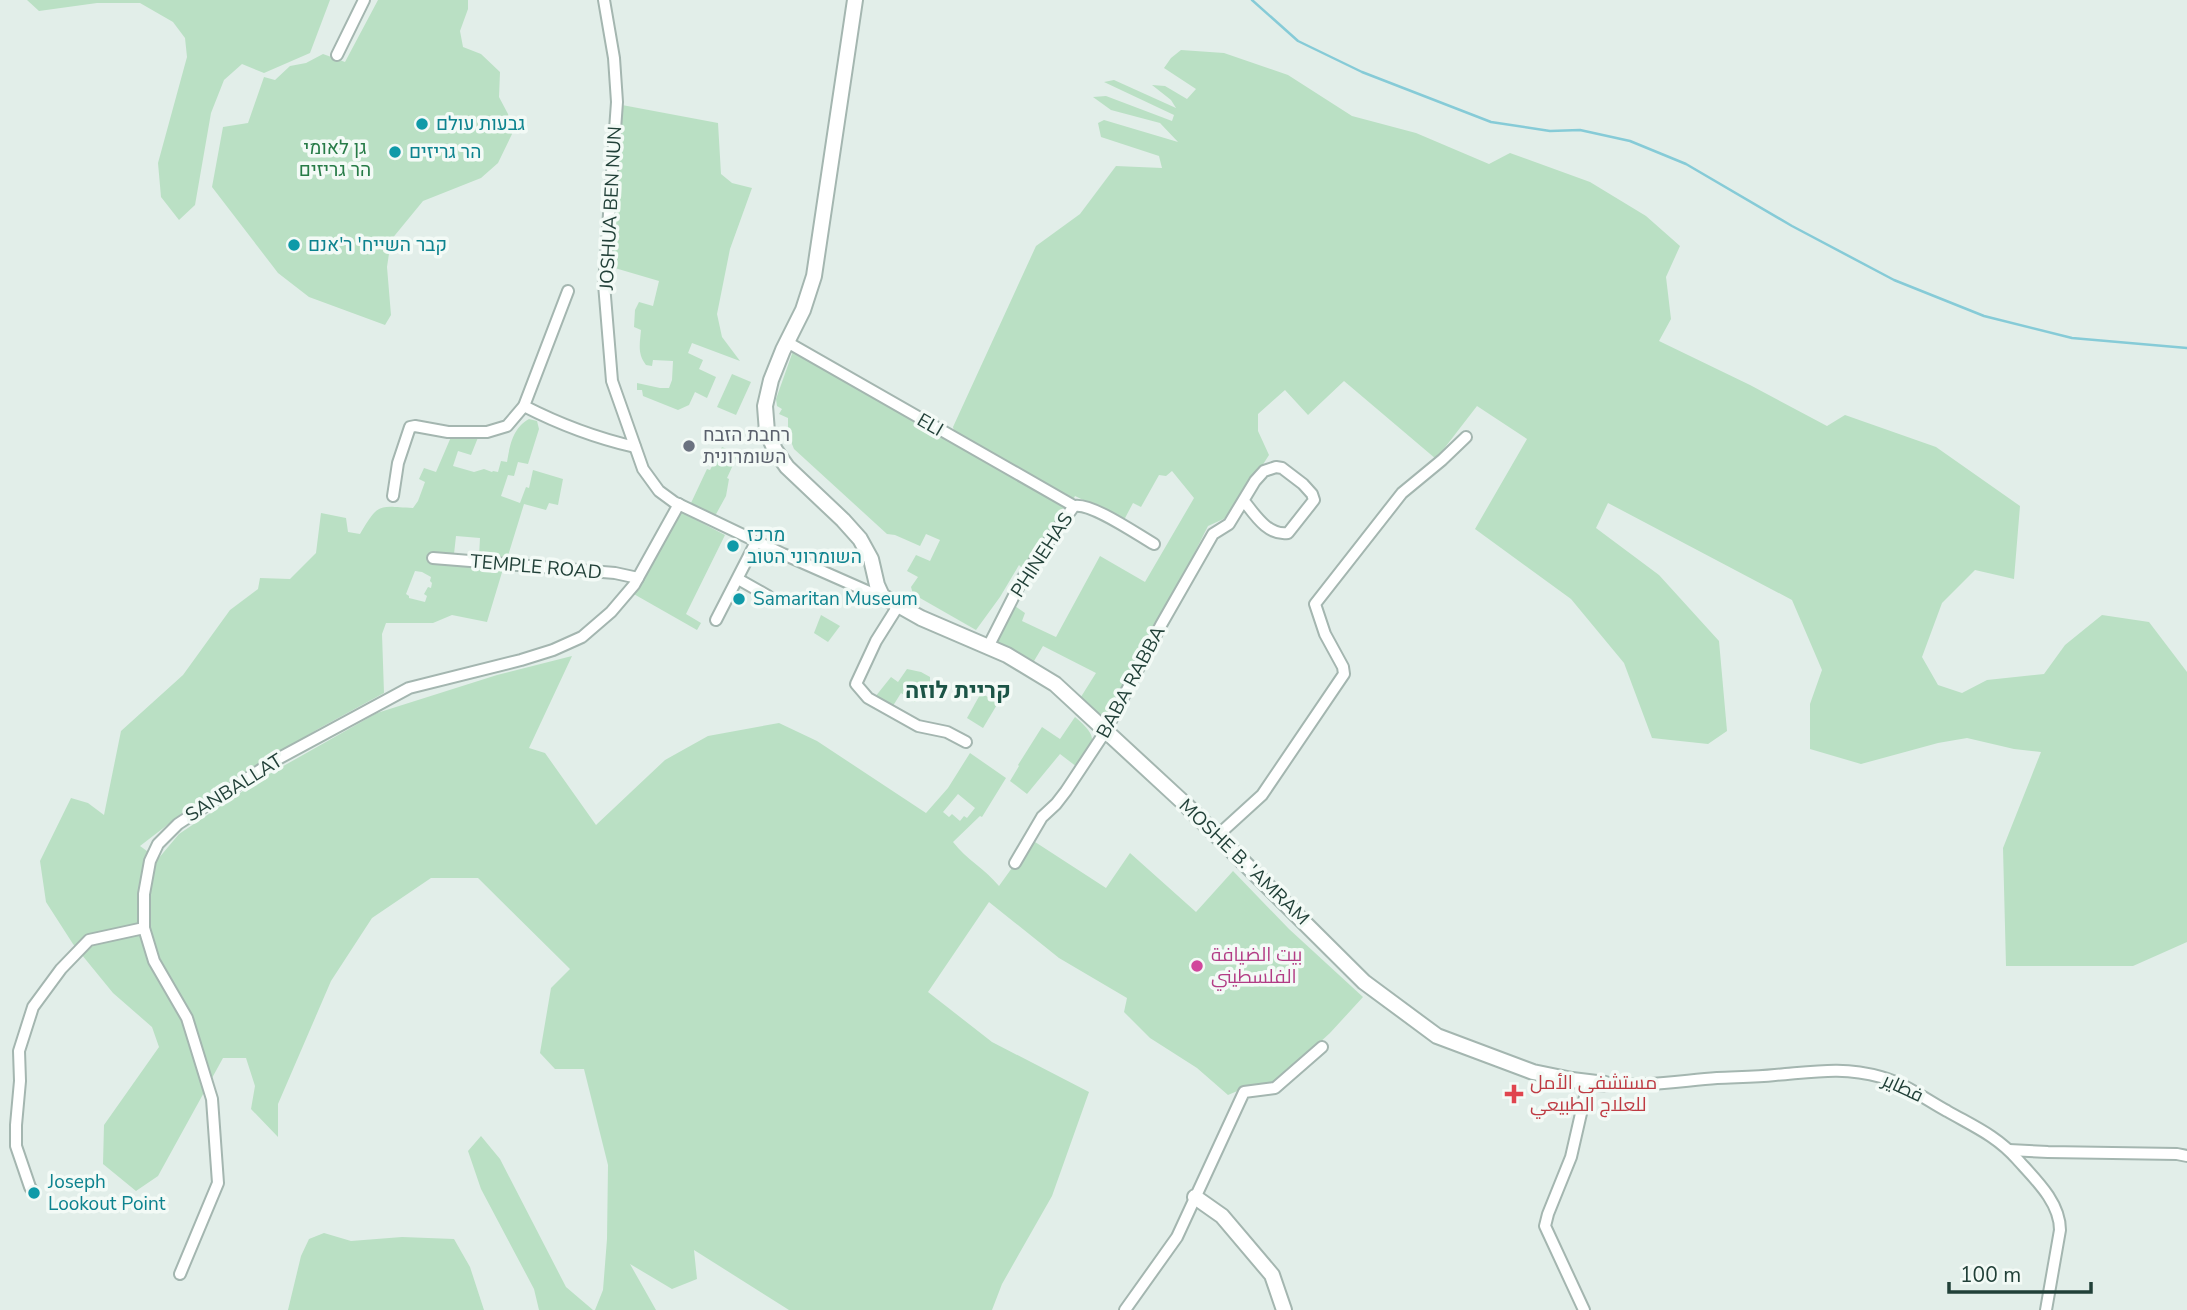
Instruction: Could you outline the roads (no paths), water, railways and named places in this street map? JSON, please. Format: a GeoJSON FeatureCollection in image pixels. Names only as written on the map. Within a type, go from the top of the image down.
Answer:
{"type":"FeatureCollection","features":[{"type":"Feature","properties":{"kind":"street"},"geometry":{"type":"LineString","coordinates":[[337,55],[364,0]]}},
{"type":"Feature","properties":{"kind":"street","name":"JOSHUA BEN NUN"},"geometry":{"type":"LineString","coordinates":[[604,0],[614,58],[617,102],[604,284],[612,381],[643,469],[653,485],[679,504],[756,542],[892,602]]}},
{"type":"Feature","properties":{"kind":"street"},"geometry":{"type":"LineString","coordinates":[[855,0],[816,269],[806,303],[774,372],[766,397],[765,417],[769,437],[778,456],[860,539],[871,559],[879,592],[892,602],[856,684],[860,691],[918,726],[947,732],[965,742]]}},
{"type":"Feature","properties":{"kind":"street"},"geometry":{"type":"LineString","coordinates":[[393,496],[398,463],[410,427],[448,432],[487,432],[507,426],[524,406],[568,291]]}},
{"type":"Feature","properties":{"kind":"street","name":"ELI"},"geometry":{"type":"LineString","coordinates":[[787,342],[1074,506]]}},
{"type":"Feature","properties":{"kind":"street"},"geometry":{"type":"LineString","coordinates":[[524,406],[552,420],[612,442],[635,447]]}},
{"type":"Feature","properties":{"kind":"street"},"geometry":{"type":"LineString","coordinates":[[1217,836],[1262,795],[1344,674],[1343,667],[1325,634],[1315,604],[1402,493],[1466,437]]}},
{"type":"Feature","properties":{"kind":"street","name":"BABA RABBA"},"geometry":{"type":"LineString","coordinates":[[1015,863],[1042,817],[1066,791],[1105,732],[1213,534],[1229,524],[1255,481],[1264,471],[1282,468],[1303,484],[1314,499],[1289,533],[1284,534],[1276,533],[1267,527],[1244,501]]}},
{"type":"Feature","properties":{"kind":"street","name":"SANBALLAT"},"geometry":{"type":"LineString","coordinates":[[180,1274],[218,1183],[212,1099],[187,1018],[154,961],[144,928],[143,906],[150,861],[163,837],[178,824],[274,761],[409,688],[521,660],[582,637],[611,611],[638,578],[679,504]]}},
{"type":"Feature","properties":{"kind":"street","name":"PHINEHAS"},"geometry":{"type":"LineString","coordinates":[[988,647],[1024,576],[1074,506],[1079,505],[1095,511],[1154,544]]}},
{"type":"Feature","properties":{"kind":"street"},"geometry":{"type":"LineString","coordinates":[[716,620],[756,542]]}},
{"type":"Feature","properties":{"kind":"street","name":"TEMPLE ROAD"},"geometry":{"type":"LineString","coordinates":[[433,558],[615,573],[638,578]]}},
{"type":"Feature","properties":{"kind":"street"},"geometry":{"type":"LineString","coordinates":[[738,579],[768,596]]}},
{"type":"Feature","properties":{"kind":"street","name":"MOSHE B. 'AMRAM"},"geometry":{"type":"LineString","coordinates":[[892,602],[1020,662],[1050,680],[1178,797],[1364,982],[1437,1035],[1533,1072],[1605,1084]]}},
{"type":"Feature","properties":{"kind":"street"},"geometry":{"type":"LineString","coordinates":[[34,1193],[16,1146],[19,1051],[33,1006],[61,969],[89,940],[144,928]]}},
{"type":"Feature","properties":{"kind":"street"},"geometry":{"type":"LineString","coordinates":[[1125,1310],[1177,1237],[1244,1092],[1275,1088],[1322,1047]]}},
{"type":"Feature","properties":{"kind":"street","name":"فطاير"},"geometry":{"type":"LineString","coordinates":[[1605,1084],[1650,1085],[1818,1070],[1862,1072],[1895,1081],[1914,1090],[1943,1109],[1986,1131],[2008,1150],[2052,1201],[2059,1219],[2060,1234],[2046,1310]]}},
{"type":"Feature","properties":{"kind":"street"},"geometry":{"type":"LineString","coordinates":[[1584,1310],[1545,1226],[1571,1157],[1588,1083]]}},
{"type":"Feature","properties":{"kind":"street"},"geometry":{"type":"LineString","coordinates":[[2008,1150],[2177,1153],[2187,1156]]}},
{"type":"Feature","properties":{"kind":"street"},"geometry":{"type":"LineString","coordinates":[[1195,1197],[1222,1216],[1272,1275],[1284,1310]]}},
{"type":"Feature","properties":{"kind":"waterway"},"geometry":{"type":"LineString","coordinates":[[1252,0],[1298,41],[1362,72],[1491,122],[1550,131],[1580,130],[1630,141],[1686,164],[1792,226],[1894,280],[1984,316],[2072,338],[2187,348]]}},
{"type":"Feature","properties":{"kind":"place","name":"גבעות עולם"},"geometry":{"type":"Point","coordinates":[422,124]}},
{"type":"Feature","properties":{"kind":"place","name":"הר גריזים"},"geometry":{"type":"Point","coordinates":[395,152]}},
{"type":"Feature","properties":{"kind":"place","name":"קבר השייח' ר'אנם"},"geometry":{"type":"Point","coordinates":[294,245]}},
{"type":"Feature","properties":{"kind":"place","name":"רחבת הזבח השומרונית"},"geometry":{"type":"Point","coordinates":[689,446]}},
{"type":"Feature","properties":{"kind":"place","name":"מרכז השומרוני הטוב"},"geometry":{"type":"Point","coordinates":[733,546]}},
{"type":"Feature","properties":{"kind":"place","name":"Samaritan Museum"},"geometry":{"type":"Point","coordinates":[739,599]}},
{"type":"Feature","properties":{"kind":"place","name":"بيت الضيافة الفلسطيني"},"geometry":{"type":"Point","coordinates":[1197,966]}},
{"type":"Feature","properties":{"kind":"place","name":"مستشفى الأمل للعلاج الطبيعي"},"geometry":{"type":"Point","coordinates":[1514,1094]}},
{"type":"Feature","properties":{"kind":"place","name":"Joseph Lookout Point"},"geometry":{"type":"Point","coordinates":[34,1193]}},
{"type":"Feature","properties":{"kind":"district","name":"קריית לוזה"},"geometry":{"type":"Point","coordinates":[958,690]}},
{"type":"Feature","properties":{"kind":"park label","name":"גן לאומי הר גריזים"},"geometry":{"type":"Point","coordinates":[335,159]}}]}
